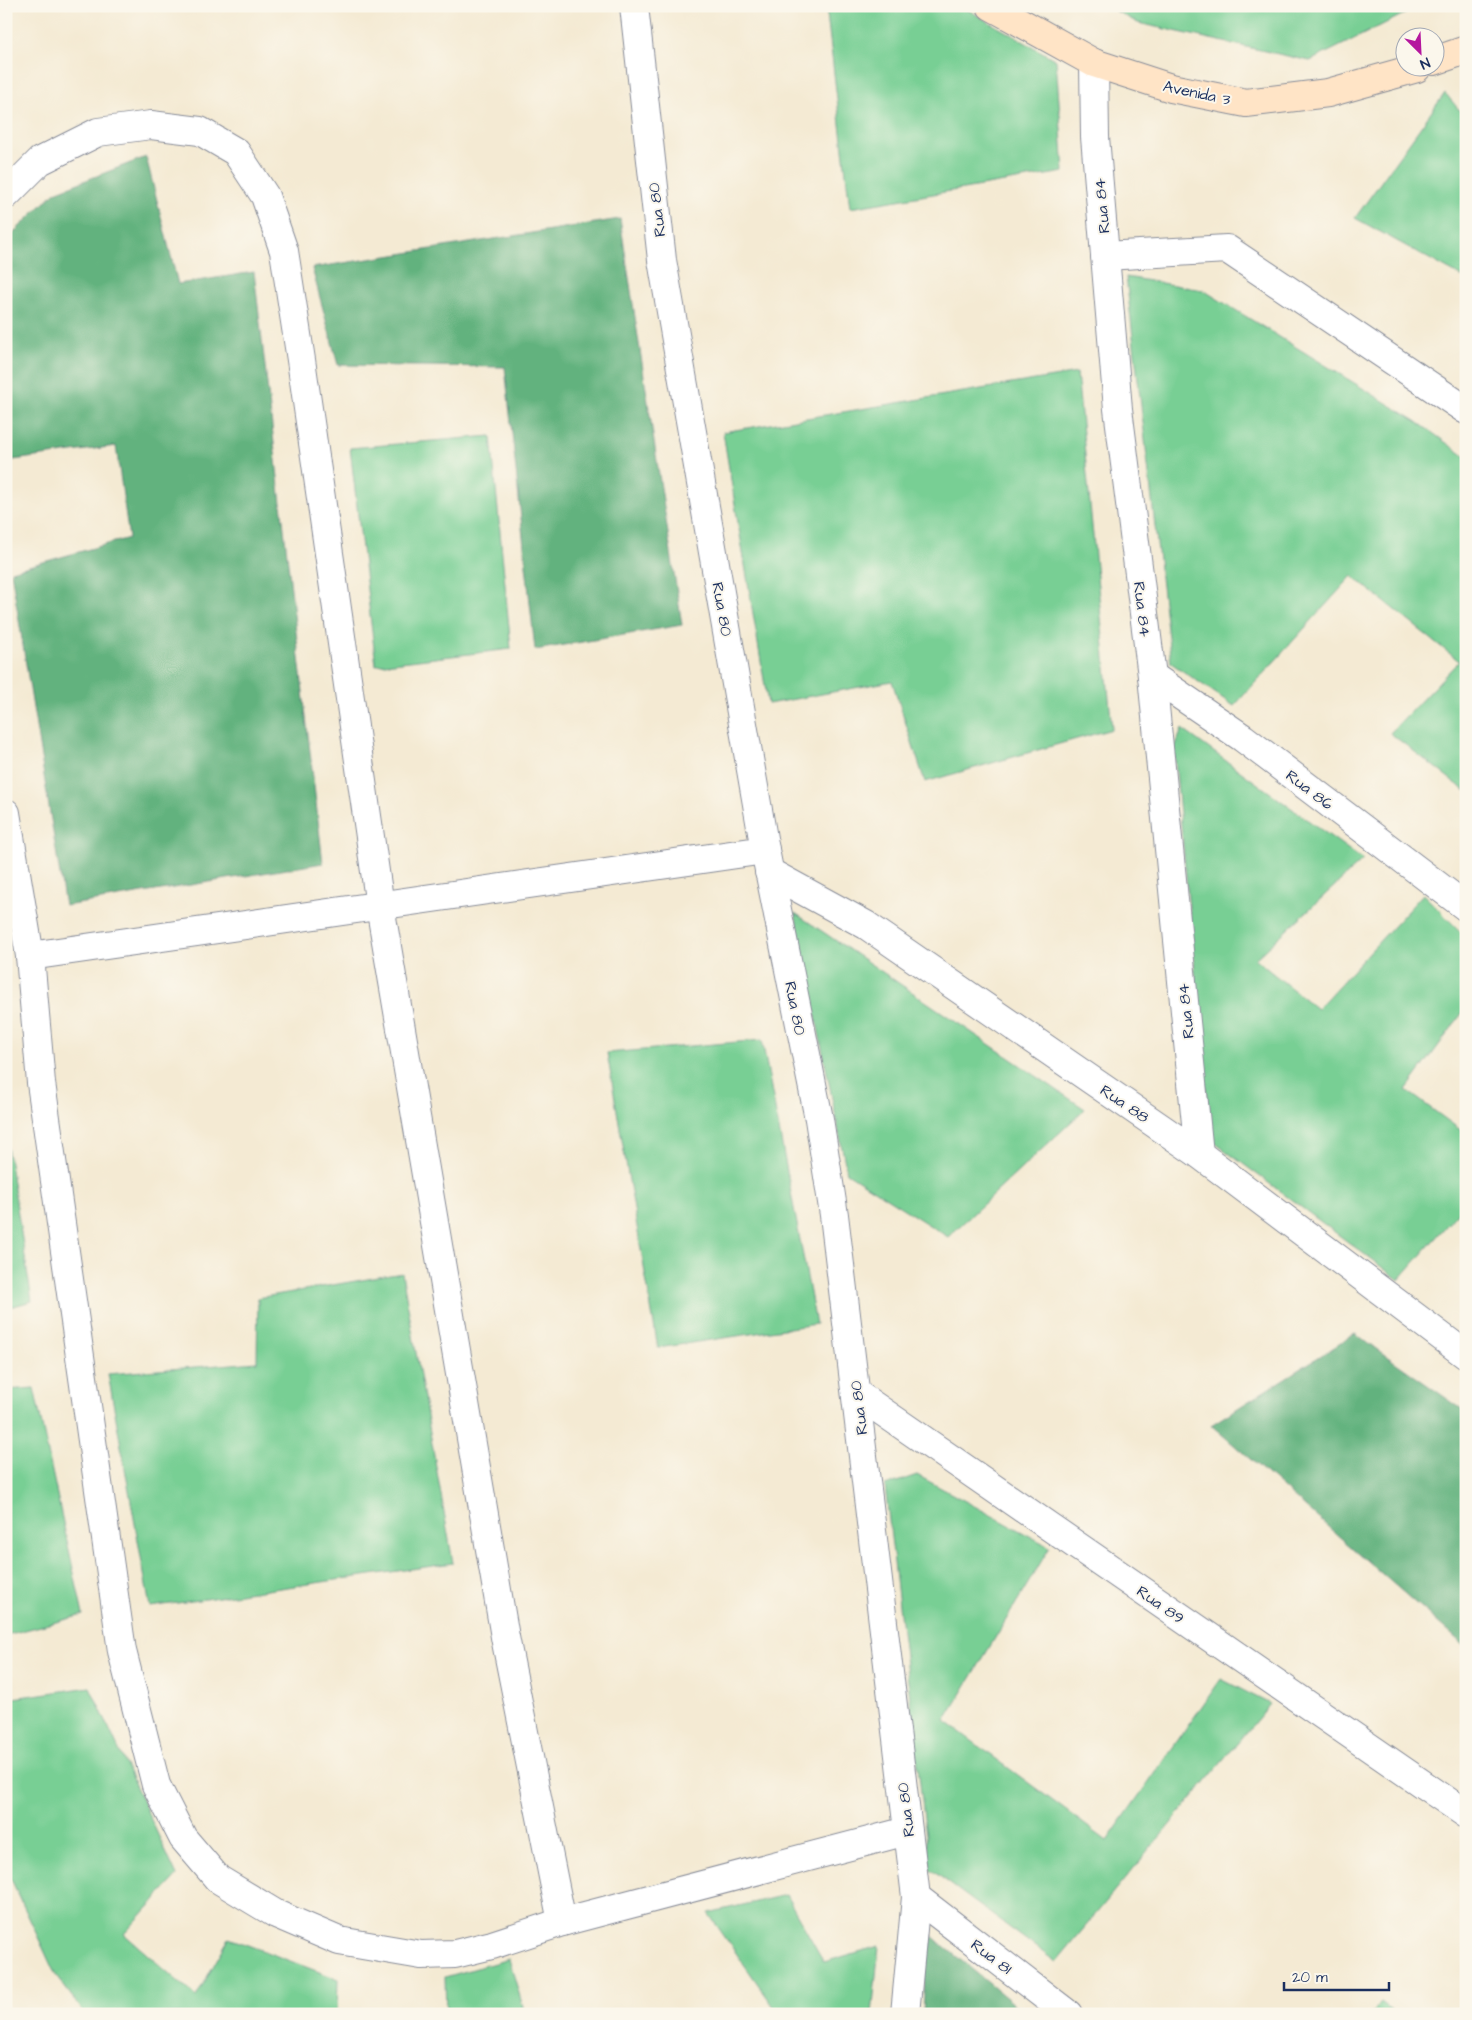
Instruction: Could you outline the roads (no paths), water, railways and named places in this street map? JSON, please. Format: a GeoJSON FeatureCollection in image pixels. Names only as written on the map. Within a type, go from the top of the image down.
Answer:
{"type":"FeatureCollection","features":[{"type":"Feature","properties":{"kind":"main road","name":"Avenida 3"},"geometry":{"type":"LineString","coordinates":[[991,6],[1094,63],[1171,88],[1246,103],[1328,92],[1394,74]]}},
{"type":"Feature","properties":{"kind":"main road"},"geometry":{"type":"LineString","coordinates":[[1444,58],[1466,50]]}},
{"type":"Feature","properties":{"kind":"street","name":"Rua 80"},"geometry":{"type":"LineString","coordinates":[[634,6],[662,260],[767,861],[819,1119],[856,1394],[916,1898],[905,2014]]}},
{"type":"Feature","properties":{"kind":"street","name":"Rua 84"},"geometry":{"type":"LineString","coordinates":[[1094,63],[1095,136],[1118,409],[1152,676],[1199,1154]]}},
{"type":"Feature","properties":{"kind":"street"},"geometry":{"type":"LineString","coordinates":[[6,195],[40,161],[98,132],[151,125],[200,131],[236,152],[265,196],[284,251],[302,360],[380,906],[503,1627],[562,1922]]}},
{"type":"Feature","properties":{"kind":"street"},"geometry":{"type":"LineString","coordinates":[[1105,256],[1227,249],[1466,410]]}},
{"type":"Feature","properties":{"kind":"street","name":"Rua 86"},"geometry":{"type":"LineString","coordinates":[[1152,676],[1243,738],[1466,907]]}},
{"type":"Feature","properties":{"kind":"street"},"geometry":{"type":"LineString","coordinates":[[6,812],[30,956],[40,1083],[122,1651],[156,1785],[183,1838],[218,1879],[276,1914],[339,1940],[421,1955],[454,1954],[492,1945],[562,1922],[907,1831]]}},
{"type":"Feature","properties":{"kind":"street"},"geometry":{"type":"LineString","coordinates":[[30,956],[380,906],[767,861]]}},
{"type":"Feature","properties":{"kind":"street","name":"Rua 88"},"geometry":{"type":"LineString","coordinates":[[767,861],[866,925],[1199,1154],[1466,1355]]}},
{"type":"Feature","properties":{"kind":"street","name":"Rua 89"},"geometry":{"type":"LineString","coordinates":[[856,1394],[1466,1814]]}},
{"type":"Feature","properties":{"kind":"street","name":"Rua 81"},"geometry":{"type":"LineString","coordinates":[[916,1898],[1068,2014]]}}]}
